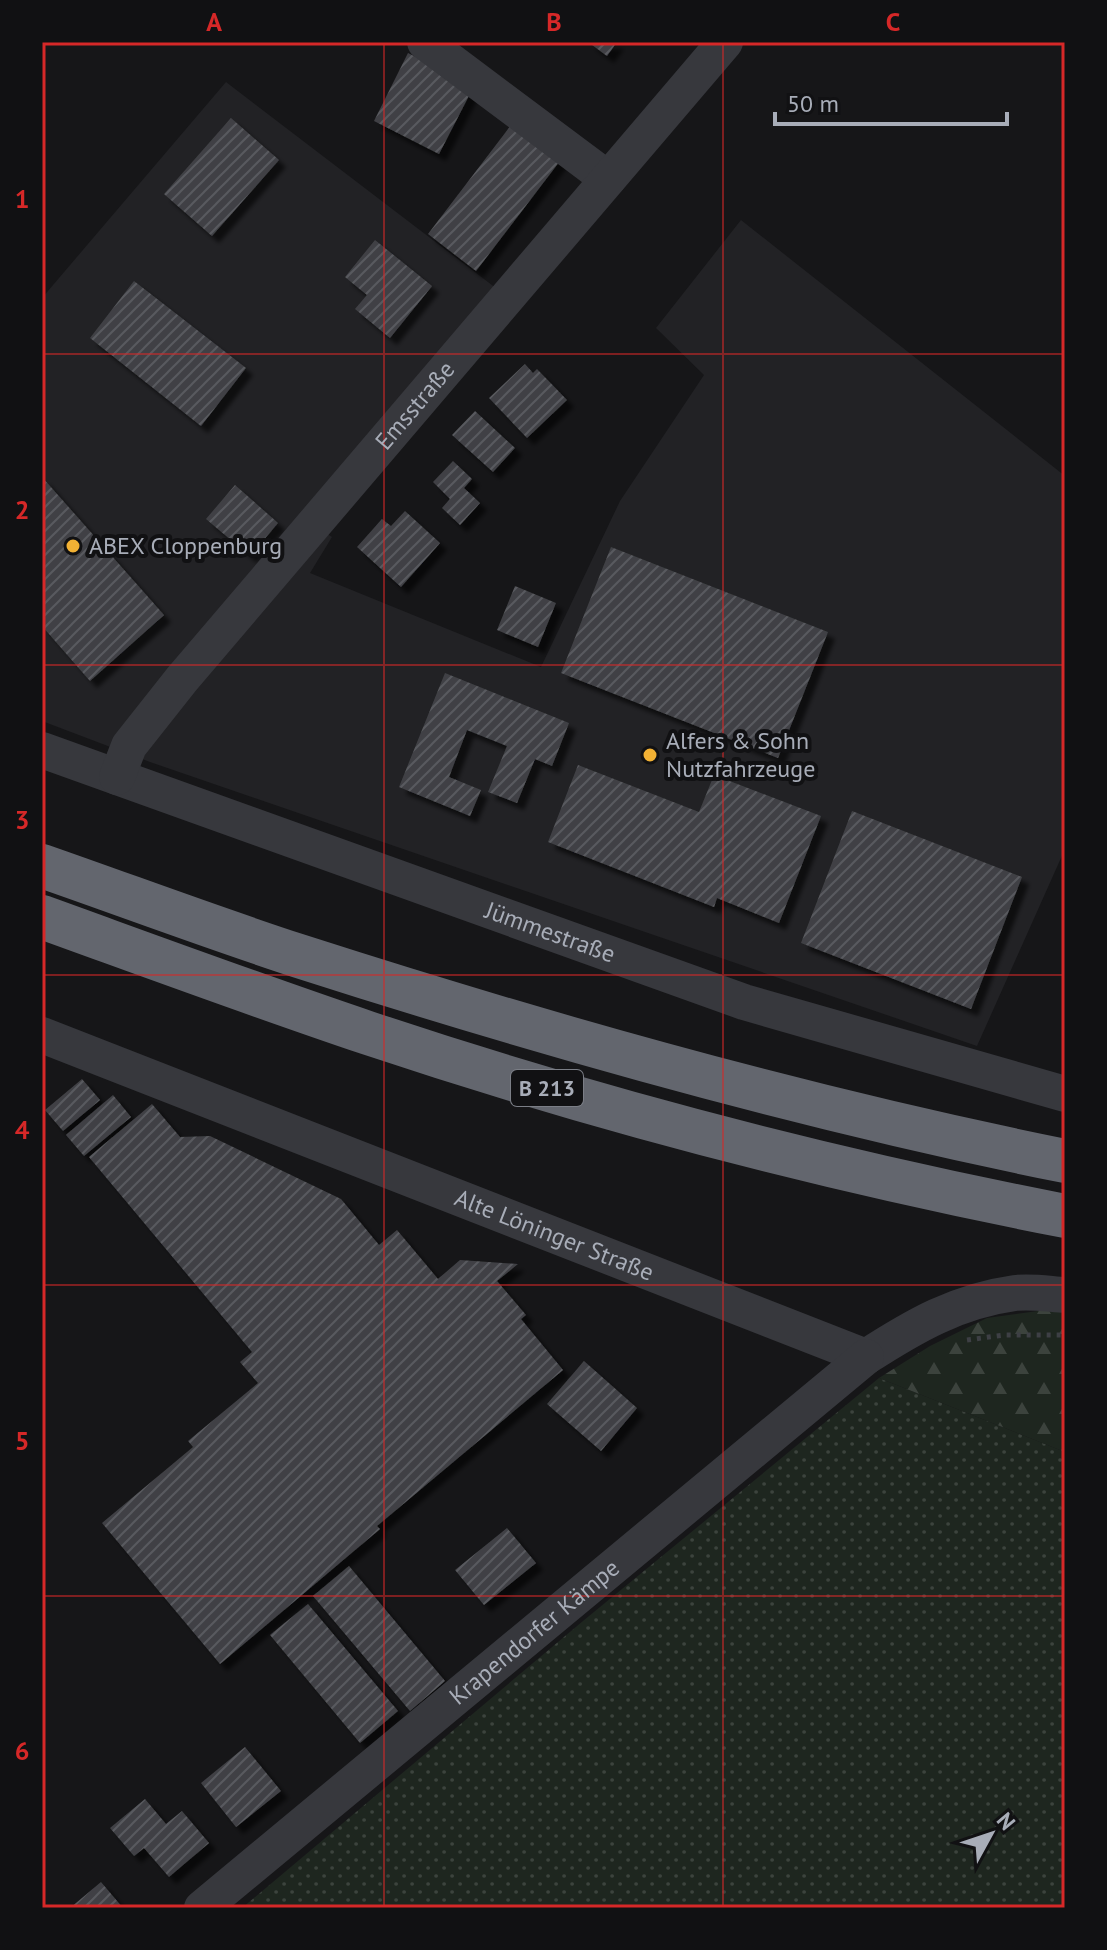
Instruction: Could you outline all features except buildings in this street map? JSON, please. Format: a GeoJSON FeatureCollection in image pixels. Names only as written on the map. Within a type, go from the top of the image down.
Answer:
{"type":"FeatureCollection","features":[{"type":"Feature","properties":{"kind":"highway","name":"B 213"},"geometry":{"type":"LineString","coordinates":[[42,866],[298,956],[569,1039],[828,1109],[1065,1161]]}},
{"type":"Feature","properties":{"kind":"highway","name":"B 213"},"geometry":{"type":"LineString","coordinates":[[42,917],[369,1033],[672,1126],[948,1193],[1065,1216]]}},
{"type":"Feature","properties":{"kind":"highway","name":"B 213"},"geometry":{"type":"LineString","coordinates":[[1001,1148],[1035,1136],[1065,1142]]}},
{"type":"Feature","properties":{"kind":"street"},"geometry":{"type":"LineString","coordinates":[[425,42],[608,179]]}},
{"type":"Feature","properties":{"kind":"street","name":"Emsstraße"},"geometry":{"type":"LineString","coordinates":[[117,777],[129,746],[182,679],[725,42]]}},
{"type":"Feature","properties":{"kind":"street","name":"Jümmestraße"},"geometry":{"type":"LineString","coordinates":[[42,750],[744,1002],[1065,1094]]}},
{"type":"Feature","properties":{"kind":"street","name":"Alte Löninger Straße"},"geometry":{"type":"LineString","coordinates":[[42,1035],[866,1357]]}},
{"type":"Feature","properties":{"kind":"street"},"geometry":{"type":"LineString","coordinates":[[866,1357],[902,1334],[964,1303],[1018,1293],[1065,1295]]}},
{"type":"Feature","properties":{"kind":"street","name":"Krapendorfer Kämpe"},"geometry":{"type":"LineString","coordinates":[[202,1908],[866,1357]]}},
{"type":"Feature","properties":{"kind":"path"},"geometry":{"type":"LineString","coordinates":[[927,1321],[970,1342],[1004,1335],[1065,1335]]}},
{"type":"Feature","properties":{"kind":"shaded area"},"geometry":{"type":"Polygon","coordinates":[[[226,82],[501,292],[305,519],[332,537],[310,573],[541,667],[620,501],[704,375],[656,328],[741,220],[1065,476],[1065,849],[977,1046],[150,762],[42,721],[42,298],[226,82]]]}},
{"type":"Feature","properties":{"kind":"green space"},"geometry":{"type":"Polygon","coordinates":[[[1053,1309],[1065,1314],[1065,1452],[879,1378],[930,1346],[987,1318],[1053,1309]]]}},
{"type":"Feature","properties":{"kind":"green space"},"geometry":{"type":"Polygon","coordinates":[[[879,1378],[1065,1452],[1065,1908],[242,1908],[583,1621],[879,1378]]]}},
{"type":"Feature","properties":{"kind":"place","name":"ABEX Cloppenburg"},"geometry":{"type":"Point","coordinates":[73,546]}},
{"type":"Feature","properties":{"kind":"place","name":"Alfers & Sohn Nutzfahrzeuge"},"geometry":{"type":"Point","coordinates":[650,755]}}]}
